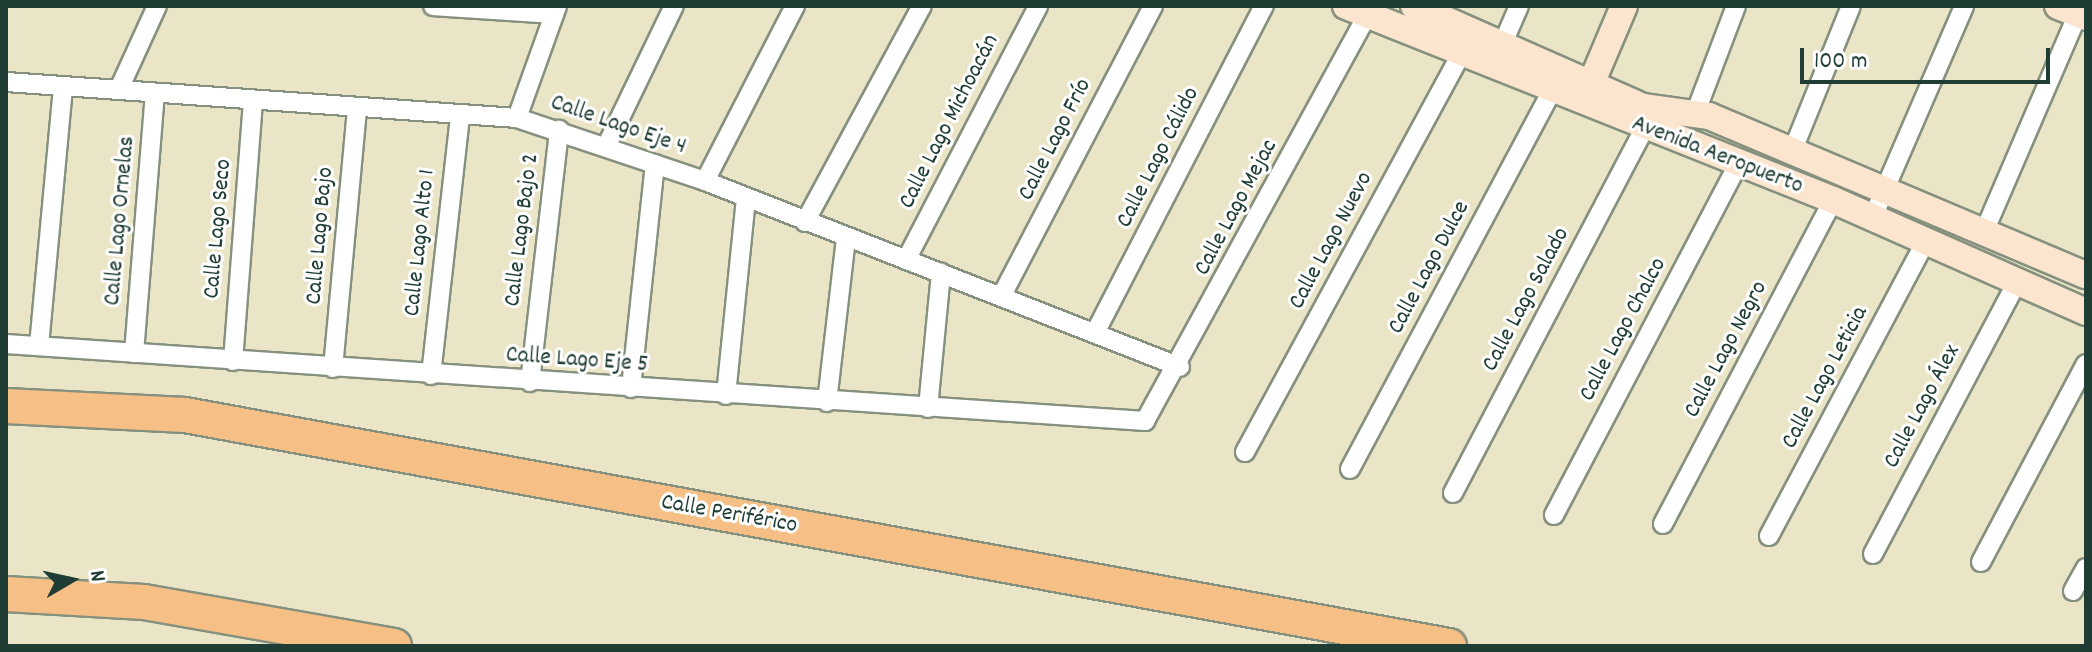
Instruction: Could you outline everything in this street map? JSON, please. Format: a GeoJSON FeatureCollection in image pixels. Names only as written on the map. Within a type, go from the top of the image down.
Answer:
{"type":"FeatureCollection","features":[{"type":"Feature","properties":{"kind":"highway","name":"Calle Periférico"},"geometry":{"type":"LineString","coordinates":[[6,406],[185,415],[1449,646]]}},
{"type":"Feature","properties":{"kind":"highway"},"geometry":{"type":"LineString","coordinates":[[6,594],[144,602],[394,646]]}},
{"type":"Feature","properties":{"kind":"street"},"geometry":{"type":"LineString","coordinates":[[119,89],[157,6]]}},
{"type":"Feature","properties":{"kind":"street"},"geometry":{"type":"LineString","coordinates":[[433,6],[556,10],[517,118]]}},
{"type":"Feature","properties":{"kind":"street"},"geometry":{"type":"LineString","coordinates":[[606,147],[674,6]]}},
{"type":"Feature","properties":{"kind":"street"},"geometry":{"type":"LineString","coordinates":[[705,181],[795,6]]}},
{"type":"Feature","properties":{"kind":"street"},"geometry":{"type":"LineString","coordinates":[[805,222],[922,6]]}},
{"type":"Feature","properties":{"kind":"street","name":"Calle Lago Michoacán"},"geometry":{"type":"LineString","coordinates":[[906,260],[1038,6]]}},
{"type":"Feature","properties":{"kind":"street","name":"Calle Lago Frío"},"geometry":{"type":"LineString","coordinates":[[1002,295],[1153,6]]}},
{"type":"Feature","properties":{"kind":"street","name":"Calle Lago Cálido"},"geometry":{"type":"LineString","coordinates":[[1096,331],[1264,6]]}},
{"type":"Feature","properties":{"kind":"street","name":"Avenida Aeropuerto"},"geometry":{"type":"LineString","coordinates":[[1414,6],[1503,43],[1644,129],[1833,200],[2016,284],[2086,312]]}},
{"type":"Feature","properties":{"kind":"street"},"geometry":{"type":"LineString","coordinates":[[1503,43],[1519,6]]}},
{"type":"Feature","properties":{"kind":"street"},"geometry":{"type":"LineString","coordinates":[[1587,93],[1624,6]]}},
{"type":"Feature","properties":{"kind":"street"},"geometry":{"type":"LineString","coordinates":[[1695,114],[1736,6]]}},
{"type":"Feature","properties":{"kind":"street"},"geometry":{"type":"LineString","coordinates":[[1792,152],[1851,6]]}},
{"type":"Feature","properties":{"kind":"street"},"geometry":{"type":"LineString","coordinates":[[1872,219],[1964,6]]}},
{"type":"Feature","properties":{"kind":"street","name":"Avenida Aeropuerto"},"geometry":{"type":"LineString","coordinates":[[1357,10],[1552,90],[1587,93],[1663,115],[1695,114],[1885,193],[2084,270]]}},
{"type":"Feature","properties":{"kind":"street","name":"Calle Lago Mejac"},"geometry":{"type":"LineString","coordinates":[[1145,421],[1180,367],[1357,10]]}},
{"type":"Feature","properties":{"kind":"street"},"geometry":{"type":"LineString","coordinates":[[1984,232],[2074,13]]}},
{"type":"Feature","properties":{"kind":"street","name":"Calle Lago Nuevo"},"geometry":{"type":"LineString","coordinates":[[1245,452],[1461,54]]}},
{"type":"Feature","properties":{"kind":"street","name":"Calle Lago Eje 4"},"geometry":{"type":"LineString","coordinates":[[6,82],[253,102],[517,118],[705,181],[805,222],[1096,331],[1180,367]]}},
{"type":"Feature","properties":{"kind":"street"},"geometry":{"type":"LineString","coordinates":[[39,346],[63,86]]}},
{"type":"Feature","properties":{"kind":"street","name":"Calle Lago Dulce"},"geometry":{"type":"LineString","coordinates":[[1350,469],[1552,90]]}},
{"type":"Feature","properties":{"kind":"street","name":"Calle Lago Ornelas"},"geometry":{"type":"LineString","coordinates":[[134,353],[155,93]]}},
{"type":"Feature","properties":{"kind":"street","name":"Calle Lago Seco"},"geometry":{"type":"LineString","coordinates":[[233,361],[253,102]]}},
{"type":"Feature","properties":{"kind":"street","name":"Calle Lago Bajo"},"geometry":{"type":"LineString","coordinates":[[333,368],[357,109]]}},
{"type":"Feature","properties":{"kind":"street","name":"Calle Lago Alto 1"},"geometry":{"type":"LineString","coordinates":[[431,375],[460,115]]}},
{"type":"Feature","properties":{"kind":"street","name":"Calle Lago Salado"},"geometry":{"type":"LineString","coordinates":[[1453,493],[1644,129]]}},
{"type":"Feature","properties":{"kind":"street","name":"Calle Lago Bajo 2"},"geometry":{"type":"LineString","coordinates":[[530,382],[559,130]]}},
{"type":"Feature","properties":{"kind":"street"},"geometry":{"type":"LineString","coordinates":[[631,388],[655,164]]}},
{"type":"Feature","properties":{"kind":"street","name":"Calle Lago Chalco"},"geometry":{"type":"LineString","coordinates":[[1554,515],[1737,166]]}},
{"type":"Feature","properties":{"kind":"street"},"geometry":{"type":"LineString","coordinates":[[726,395],[746,198]]}},
{"type":"Feature","properties":{"kind":"street","name":"Calle Lago Negro"},"geometry":{"type":"LineString","coordinates":[[1663,524],[1833,200]]}},
{"type":"Feature","properties":{"kind":"street"},"geometry":{"type":"LineString","coordinates":[[827,402],[846,237]]}},
{"type":"Feature","properties":{"kind":"street","name":"Calle Lago Leticia"},"geometry":{"type":"LineString","coordinates":[[1769,536],[1925,243]]}},
{"type":"Feature","properties":{"kind":"street"},"geometry":{"type":"LineString","coordinates":[[928,408],[941,273]]}},
{"type":"Feature","properties":{"kind":"street","name":"Calle Lago Álex"},"geometry":{"type":"LineString","coordinates":[[1873,554],[2016,284]]}},
{"type":"Feature","properties":{"kind":"street","name":"Calle Lago Eje 5"},"geometry":{"type":"LineString","coordinates":[[6,344],[530,382],[1145,421]]}},
{"type":"Feature","properties":{"kind":"street"},"geometry":{"type":"LineString","coordinates":[[1981,562],[2086,364]]}},
{"type":"Feature","properties":{"kind":"street"},"geometry":{"type":"LineString","coordinates":[[2073,591],[2086,568]]}}]}
